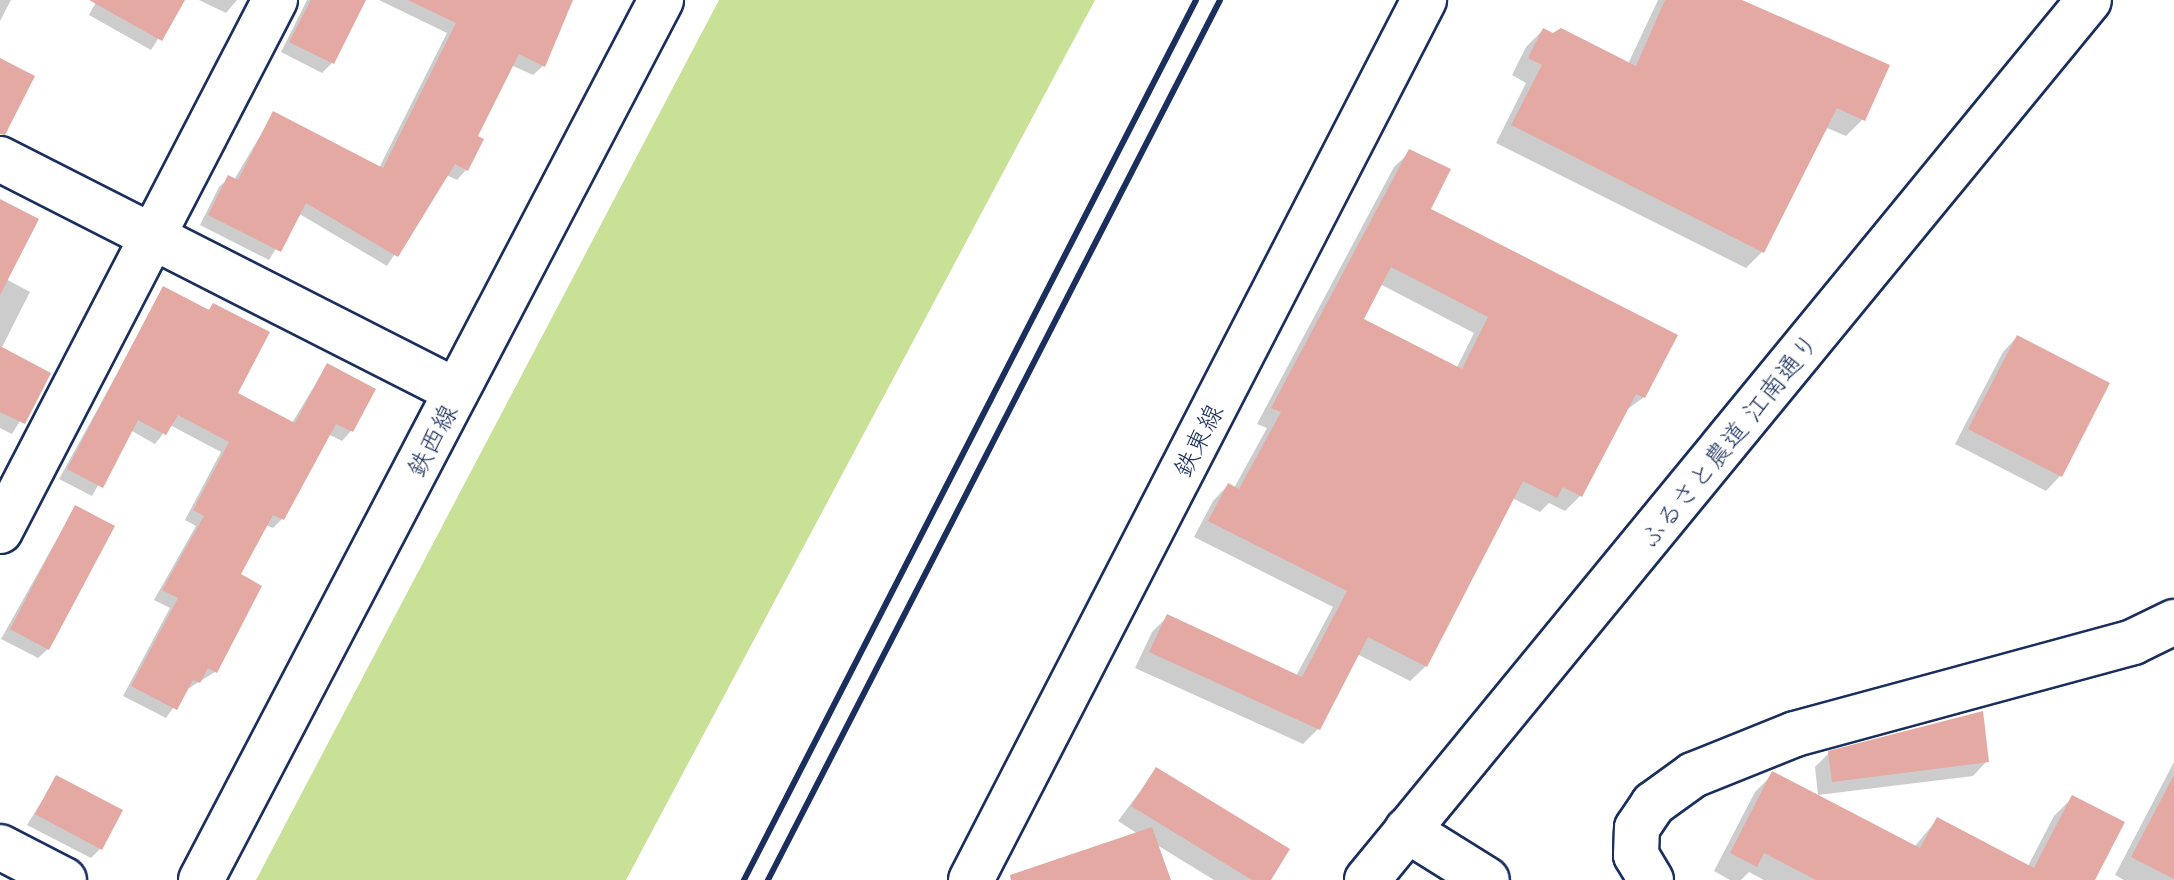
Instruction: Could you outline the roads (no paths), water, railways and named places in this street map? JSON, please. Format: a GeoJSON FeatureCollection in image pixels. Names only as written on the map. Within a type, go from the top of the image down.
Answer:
{"type":"FeatureCollection","features":[{"type":"Feature","properties":{"kind":"street"},"geometry":{"type":"LineString","coordinates":[[0,531],[155,238],[275,0]]}},
{"type":"Feature","properties":{"kind":"street","name":"鉄西線"},"geometry":{"type":"LineString","coordinates":[[201,880],[661,0]]}},
{"type":"Feature","properties":{"kind":"street","name":"鉄東線"},"geometry":{"type":"LineString","coordinates":[[971,880],[1424,0]]}},
{"type":"Feature","properties":{"kind":"street","name":"ふるさと農道 江南通り"},"geometry":{"type":"LineString","coordinates":[[1367,880],[2089,0]]}},
{"type":"Feature","properties":{"kind":"street"},"geometry":{"type":"LineString","coordinates":[[0,159],[456,391]]}},
{"type":"Feature","properties":{"kind":"street"},"geometry":{"type":"LineString","coordinates":[[1651,880],[1636,855],[1637,828],[1653,804],[1693,775],[1795,734],[2133,642],[2174,622]]}},
{"type":"Feature","properties":{"kind":"street"},"geometry":{"type":"LineString","coordinates":[[1407,830],[1487,880]]}},
{"type":"Feature","properties":{"kind":"street"},"geometry":{"type":"LineString","coordinates":[[0,847],[64,880]]}},
{"type":"Feature","properties":{"kind":"railway"},"geometry":{"type":"LineString","coordinates":[[744,880],[1196,0]]}},
{"type":"Feature","properties":{"kind":"railway"},"geometry":{"type":"LineString","coordinates":[[768,880],[1220,0]]}}]}
